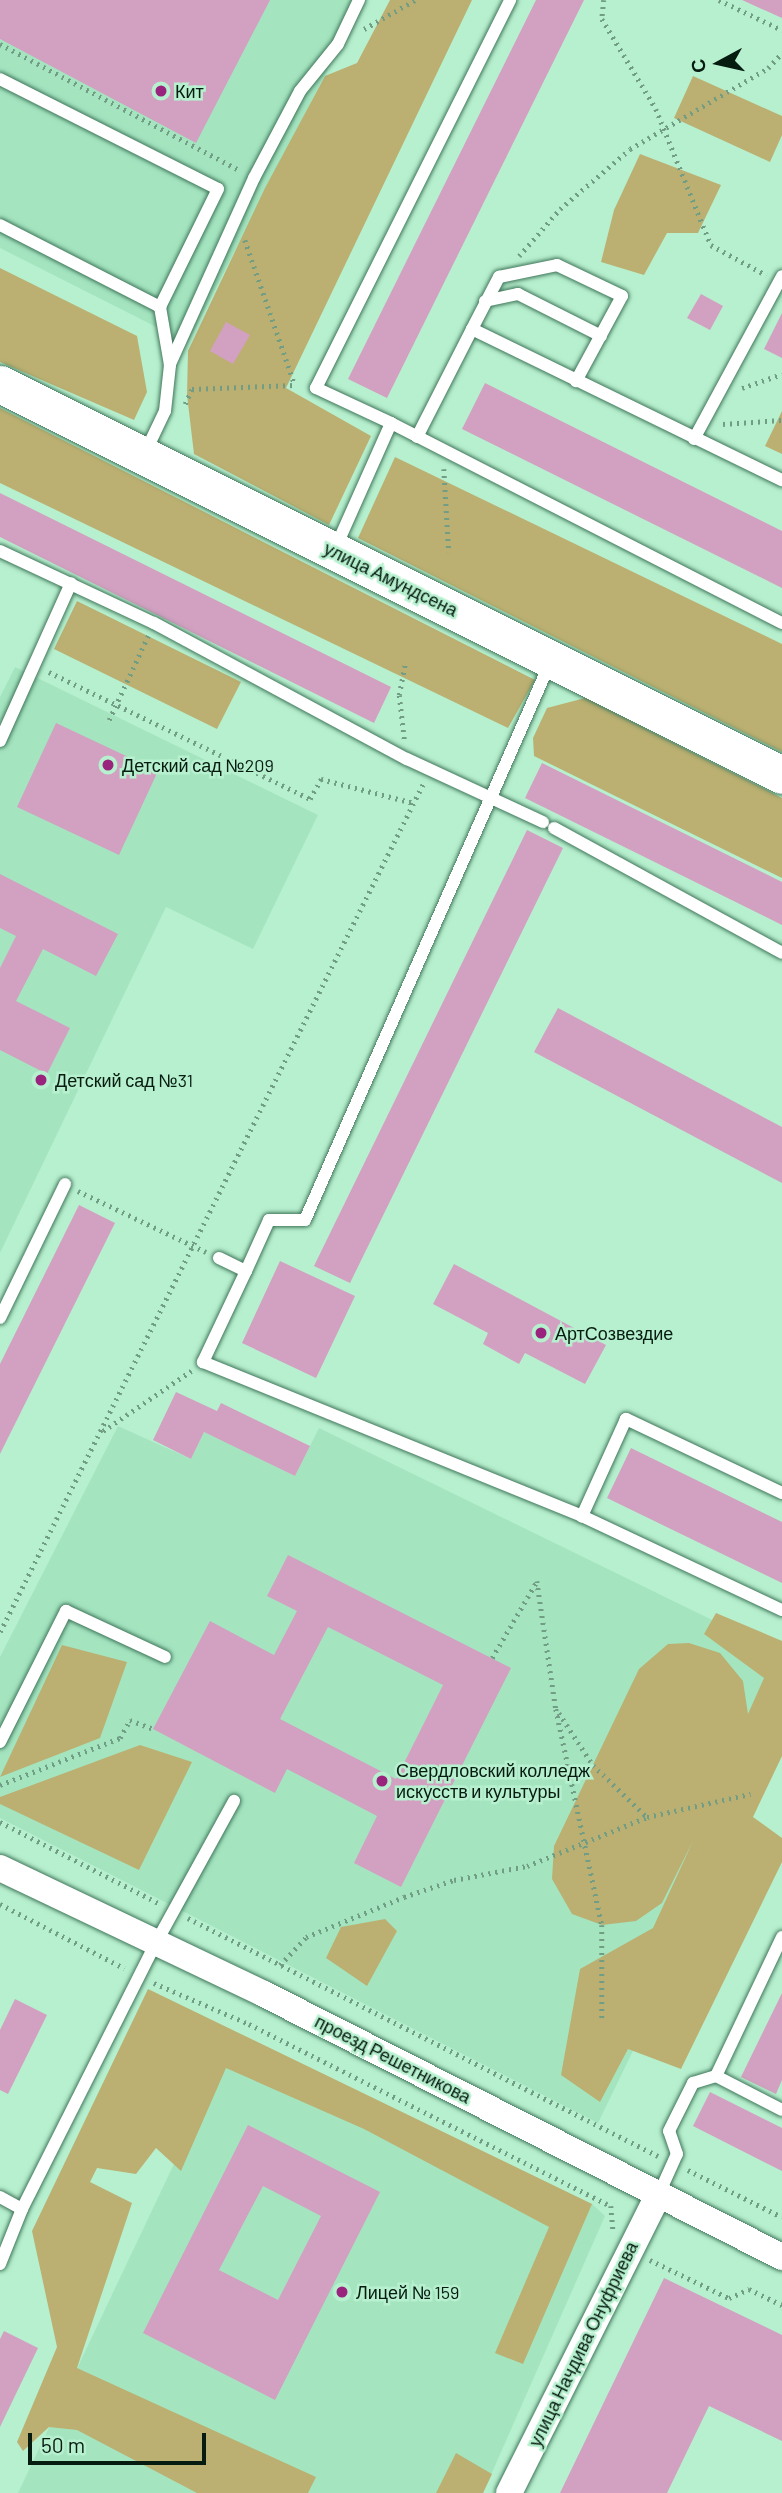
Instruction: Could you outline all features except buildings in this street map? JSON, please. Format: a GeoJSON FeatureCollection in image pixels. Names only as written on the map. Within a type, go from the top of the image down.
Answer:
{"type":"FeatureCollection","features":[{"type":"Feature","properties":{"kind":"main road","name":"улица Амундсена"},"geometry":{"type":"LineString","coordinates":[[0,384],[782,775]]}},
{"type":"Feature","properties":{"kind":"street","name":"проезд Решетникова"},"geometry":{"type":"LineString","coordinates":[[0,1868],[157,1941],[782,2257]]}},
{"type":"Feature","properties":{"kind":"street","name":"улица Начдива Онуфриева"},"geometry":{"type":"LineString","coordinates":[[509,2493],[658,2196]]}},
{"type":"Feature","properties":{"kind":"lane"},"geometry":{"type":"LineString","coordinates":[[170,365],[254,178],[300,91],[338,44],[359,0]]}},
{"type":"Feature","properties":{"kind":"lane"},"geometry":{"type":"LineString","coordinates":[[510,0],[316,388],[391,423],[782,623]]}},
{"type":"Feature","properties":{"kind":"lane"},"geometry":{"type":"LineString","coordinates":[[0,79],[218,189],[160,307],[170,365],[165,411],[144,456]]}},
{"type":"Feature","properties":{"kind":"lane"},"geometry":{"type":"LineString","coordinates":[[0,225],[160,307]]}},
{"type":"Feature","properties":{"kind":"lane"},"geometry":{"type":"LineString","coordinates":[[418,437],[485,300],[499,277],[557,265],[622,296],[576,381]]}},
{"type":"Feature","properties":{"kind":"lane"},"geometry":{"type":"LineString","coordinates":[[694,439],[780,279]]}},
{"type":"Feature","properties":{"kind":"lane"},"geometry":{"type":"LineString","coordinates":[[485,300],[518,294],[601,335]]}},
{"type":"Feature","properties":{"kind":"lane"},"geometry":{"type":"LineString","coordinates":[[472,329],[782,480]]}},
{"type":"Feature","properties":{"kind":"lane"},"geometry":{"type":"LineString","coordinates":[[334,552],[391,423]]}},
{"type":"Feature","properties":{"kind":"lane"},"geometry":{"type":"LineString","coordinates":[[0,551],[154,623],[488,798],[548,825],[782,953]]}},
{"type":"Feature","properties":{"kind":"lane"},"geometry":{"type":"LineString","coordinates":[[0,741],[71,583]]}},
{"type":"Feature","properties":{"kind":"lane"},"geometry":{"type":"LineString","coordinates":[[552,660],[488,798],[305,1220],[270,1220],[203,1362],[582,1516],[782,1610]]}},
{"type":"Feature","properties":{"kind":"lane"},"geometry":{"type":"LineString","coordinates":[[0,1318],[65,1184]]}},
{"type":"Feature","properties":{"kind":"lane"},"geometry":{"type":"LineString","coordinates":[[219,1258],[246,1271]]}},
{"type":"Feature","properties":{"kind":"lane"},"geometry":{"type":"LineString","coordinates":[[582,1516],[626,1419],[782,1493]]}},
{"type":"Feature","properties":{"kind":"lane"},"geometry":{"type":"LineString","coordinates":[[0,1742],[65,1611],[165,1657]]}},
{"type":"Feature","properties":{"kind":"lane"},"geometry":{"type":"LineString","coordinates":[[0,2264],[22,2209],[157,1941],[234,1801]]}},
{"type":"Feature","properties":{"kind":"lane"},"geometry":{"type":"LineString","coordinates":[[716,2076],[782,1937]]}},
{"type":"Feature","properties":{"kind":"lane"},"geometry":{"type":"LineString","coordinates":[[658,2196],[677,2154],[669,2131],[693,2083],[716,2076],[782,2110]]}},
{"type":"Feature","properties":{"kind":"lane"},"geometry":{"type":"LineString","coordinates":[[0,2197],[22,2209]]}},
{"type":"Feature","properties":{"kind":"path"},"geometry":{"type":"LineString","coordinates":[[338,44],[415,0]]}},
{"type":"Feature","properties":{"kind":"path"},"geometry":{"type":"LineString","coordinates":[[604,0],[602,19],[656,109],[710,245],[780,279]]}},
{"type":"Feature","properties":{"kind":"path"},"geometry":{"type":"LineString","coordinates":[[719,0],[782,30]]}},
{"type":"Feature","properties":{"kind":"path"},"geometry":{"type":"LineString","coordinates":[[1,42],[254,178]]}},
{"type":"Feature","properties":{"kind":"path"},"geometry":{"type":"LineString","coordinates":[[499,277],[560,209],[630,149],[664,133],[768,68],[782,53]]}},
{"type":"Feature","properties":{"kind":"path"},"geometry":{"type":"LineString","coordinates":[[237,217],[295,385]]}},
{"type":"Feature","properties":{"kind":"path"},"geometry":{"type":"LineString","coordinates":[[715,397],[782,374]]}},
{"type":"Feature","properties":{"kind":"path"},"geometry":{"type":"LineString","coordinates":[[183,408],[192,389],[295,385],[316,388]]}},
{"type":"Feature","properties":{"kind":"path"},"geometry":{"type":"LineString","coordinates":[[701,425],[782,421]]}},
{"type":"Feature","properties":{"kind":"path"},"geometry":{"type":"LineString","coordinates":[[443,450],[449,553]]}},
{"type":"Feature","properties":{"kind":"path"},"geometry":{"type":"LineString","coordinates":[[109,720],[154,623]]}},
{"type":"Feature","properties":{"kind":"path"},"geometry":{"type":"LineString","coordinates":[[399,695],[405,663]]}},
{"type":"Feature","properties":{"kind":"path"},"geometry":{"type":"LineString","coordinates":[[0,1632],[414,803],[321,779],[310,799],[34,665]]}},
{"type":"Feature","properties":{"kind":"path"},"geometry":{"type":"LineString","coordinates":[[65,1184],[219,1258]]}},
{"type":"Feature","properties":{"kind":"path"},"geometry":{"type":"LineString","coordinates":[[100,1433],[203,1362]]}},
{"type":"Feature","properties":{"kind":"path"},"geometry":{"type":"LineString","coordinates":[[492,1658],[537,1581],[556,1709],[602,1925],[603,2020]]}},
{"type":"Feature","properties":{"kind":"path"},"geometry":{"type":"LineString","coordinates":[[556,1709],[593,1765],[647,1817]]}},
{"type":"Feature","properties":{"kind":"path"},"geometry":{"type":"LineString","coordinates":[[0,1785],[120,1738],[130,1720],[153,1729]]}},
{"type":"Feature","properties":{"kind":"path"},"geometry":{"type":"LineString","coordinates":[[280,1965],[306,1937],[404,1897],[454,1880],[527,1866],[647,1817],[750,1794]]}},
{"type":"Feature","properties":{"kind":"path"},"geometry":{"type":"LineString","coordinates":[[0,1822],[782,2217]]}},
{"type":"Feature","properties":{"kind":"path"},"geometry":{"type":"LineString","coordinates":[[0,1905],[141,1977],[249,2024],[611,2206],[614,2241],[729,2298],[749,2289],[782,2305]]}},
{"type":"Feature","properties":{"kind":"shaded area","name":"Кит"},"geometry":{"type":"Polygon","coordinates":[[[0,0],[363,0],[188,343],[0,248],[0,0]]]}},
{"type":"Feature","properties":{"kind":"shaded area"},"geometry":{"type":"Polygon","coordinates":[[[390,0],[472,0],[286,388],[371,436],[329,525],[194,454],[187,395],[188,351],[265,188],[325,76],[357,63],[390,0]]]}},
{"type":"Feature","properties":{"kind":"shaded area"},"geometry":{"type":"Polygon","coordinates":[[[693,76],[782,116],[782,135],[770,162],[674,118],[693,76]]]}},
{"type":"Feature","properties":{"kind":"shaded area"},"geometry":{"type":"Polygon","coordinates":[[[640,154],[721,185],[698,233],[667,233],[644,275],[601,262],[614,210],[640,154]]]}},
{"type":"Feature","properties":{"kind":"shaded area"},"geometry":{"type":"Polygon","coordinates":[[[0,268],[137,336],[147,392],[134,420],[0,362],[0,268]]]}},
{"type":"Feature","properties":{"kind":"shaded area"},"geometry":{"type":"Polygon","coordinates":[[[0,408],[535,680],[508,728],[0,483],[0,408]]]}},
{"type":"Feature","properties":{"kind":"shaded area"},"geometry":{"type":"Polygon","coordinates":[[[782,411],[782,454],[765,446],[782,411]]]}},
{"type":"Feature","properties":{"kind":"shaded area"},"geometry":{"type":"Polygon","coordinates":[[[395,457],[782,644],[782,752],[358,538],[395,457]]]}},
{"type":"Feature","properties":{"kind":"shaded area"},"geometry":{"type":"Polygon","coordinates":[[[77,601],[241,682],[217,729],[54,649],[77,601]]]}},
{"type":"Feature","properties":{"kind":"shaded area"},"geometry":{"type":"Polygon","coordinates":[[[15,667],[318,815],[253,949],[166,907],[0,1253],[0,697],[15,667]]]}},
{"type":"Feature","properties":{"kind":"shaded area"},"geometry":{"type":"Polygon","coordinates":[[[585,698],[782,798],[782,878],[534,756],[533,738],[547,708],[585,698]]]}},
{"type":"Feature","properties":{"kind":"shaded area","name":"Свердловский колледж искусств и культуры"},"geometry":{"type":"Polygon","coordinates":[[[118,1426],[191,1459],[204,1432],[295,1476],[319,1428],[782,1654],[782,1744],[598,2123],[0,1818],[0,1657],[118,1426]]]}},
{"type":"Feature","properties":{"kind":"shaded area"},"geometry":{"type":"Polygon","coordinates":[[[716,1613],[782,1641],[782,1756],[753,1817],[782,1838],[782,1862],[681,2069],[628,2049],[600,2102],[561,2075],[580,1969],[653,1928],[693,1841],[662,1903],[636,1921],[602,1925],[572,1914],[552,1879],[554,1846],[639,1669],[668,1644],[689,1643],[720,1653],[743,1681],[748,1714],[764,1678],[704,1634],[716,1613]]]}},
{"type":"Feature","properties":{"kind":"shaded area"},"geometry":{"type":"Polygon","coordinates":[[[62,1645],[127,1662],[100,1738],[0,1777],[62,1645]]]}},
{"type":"Feature","properties":{"kind":"shaded area"},"geometry":{"type":"Polygon","coordinates":[[[140,1745],[192,1762],[139,1870],[0,1804],[0,1797],[140,1745]]]}},
{"type":"Feature","properties":{"kind":"shaded area"},"geometry":{"type":"Polygon","coordinates":[[[385,1919],[397,1931],[367,1986],[326,1958],[341,1927],[385,1919]]]}},
{"type":"Feature","properties":{"kind":"shaded area"},"geometry":{"type":"Polygon","coordinates":[[[148,1989],[592,2204],[523,2364],[495,2353],[549,2227],[364,2129],[226,2068],[181,2171],[156,2148],[136,2174],[97,2168],[90,2182],[132,2203],[77,2368],[316,2477],[308,2493],[197,2493],[77,2430],[49,2427],[23,2451],[17,2442],[57,2347],[32,2231],[148,1989]]]}},
{"type":"Feature","properties":{"kind":"shaded area","name":"Лицей № 159"},"geometry":{"type":"Polygon","coordinates":[[[236,2033],[592,2204],[605,2216],[483,2493],[18,2493],[236,2033]]]}},
{"type":"Feature","properties":{"kind":"shaded area"},"geometry":{"type":"Polygon","coordinates":[[[456,2453],[492,2474],[483,2493],[436,2493],[456,2453]]]}},
{"type":"Feature","properties":{"kind":"place","name":"Кит"},"geometry":{"type":"Point","coordinates":[161,91]}},
{"type":"Feature","properties":{"kind":"place","name":"Детский сад №209"},"geometry":{"type":"Point","coordinates":[108,765]}},
{"type":"Feature","properties":{"kind":"place","name":"Детский сад №31"},"geometry":{"type":"Point","coordinates":[41,1080]}},
{"type":"Feature","properties":{"kind":"place","name":"АртСозвездие"},"geometry":{"type":"Point","coordinates":[541,1333]}},
{"type":"Feature","properties":{"kind":"place","name":"Свердловский колледж искусств и культуры"},"geometry":{"type":"Point","coordinates":[382,1781]}},
{"type":"Feature","properties":{"kind":"place","name":"Лицей № 159"},"geometry":{"type":"Point","coordinates":[342,2292]}}]}
